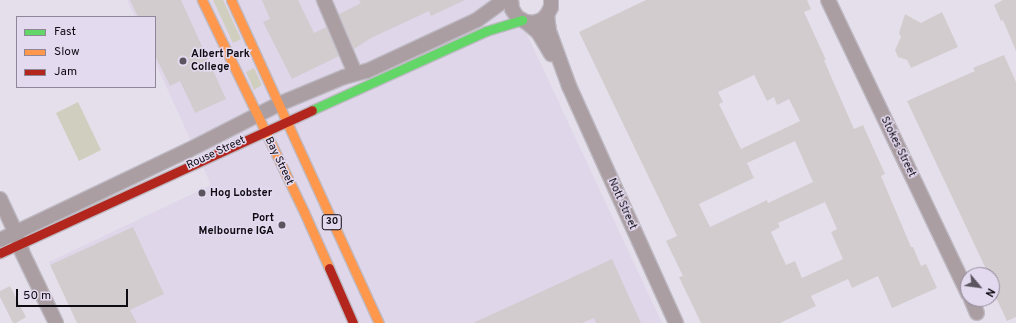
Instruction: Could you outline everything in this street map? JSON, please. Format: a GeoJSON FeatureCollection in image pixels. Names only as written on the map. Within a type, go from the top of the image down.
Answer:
{"type":"FeatureCollection","features":[{"type":"Feature","properties":{"kind":"main road","name":"Bay Street"},"geometry":{"type":"LineString","coordinates":[[202,0],[264,131],[313,207],[378,323]]}},
{"type":"Feature","properties":{"kind":"main road","name":"Bay Street"},"geometry":{"type":"LineString","coordinates":[[231,0],[287,120],[313,207],[354,323]]}},
{"type":"Feature","properties":{"kind":"main road","name":"Rouse Street"},"geometry":{"type":"LineString","coordinates":[[0,253],[17,238],[264,131],[486,31],[524,21]]}},
{"type":"Feature","properties":{"kind":"street"},"geometry":{"type":"LineString","coordinates":[[324,0],[355,73]]}},
{"type":"Feature","properties":{"kind":"street","name":"Rouse Street"},"geometry":{"type":"LineString","coordinates":[[0,240],[17,238],[279,104],[328,82],[374,68],[477,20],[505,0]]}},
{"type":"Feature","properties":{"kind":"street","name":"Nott Street"},"geometry":{"type":"LineString","coordinates":[[511,0],[514,13],[540,35],[569,86]]}},
{"type":"Feature","properties":{"kind":"street"},"geometry":{"type":"LineString","coordinates":[[524,21],[539,21],[549,9],[561,0]]}},
{"type":"Feature","properties":{"kind":"street","name":"Stokes Street"},"geometry":{"type":"LineString","coordinates":[[828,0],[960,277]]}},
{"type":"Feature","properties":{"kind":"street","name":"Nott Street"},"geometry":{"type":"LineString","coordinates":[[549,9],[550,31],[569,86],[676,323]]}},
{"type":"Feature","properties":{"kind":"street"},"geometry":{"type":"LineString","coordinates":[[0,198],[56,323]]}},
{"type":"Feature","properties":{"kind":"street"},"geometry":{"type":"LineString","coordinates":[[974,307],[977,313]]}},
{"type":"Feature","properties":{"kind":"shaded area"},"geometry":{"type":"Polygon","coordinates":[[[127,0],[511,0],[662,323],[78,323],[49,262],[211,185],[156,64],[156,16],[135,16],[127,0]]]}},
{"type":"Feature","properties":{"kind":"shaded area"},"geometry":{"type":"Polygon","coordinates":[[[213,0],[223,0],[241,39],[233,43],[213,0]]]}},
{"type":"Feature","properties":{"kind":"shaded area"},"geometry":{"type":"Polygon","coordinates":[[[254,68],[262,85],[254,90],[246,72],[254,68]]]}},
{"type":"Feature","properties":{"kind":"shaded area"},"geometry":{"type":"Polygon","coordinates":[[[78,102],[101,150],[79,161],[56,113],[78,102]]]}},
{"type":"Feature","properties":{"kind":"building","name":"Albert Park College"},"geometry":{"type":"Polygon","coordinates":[[[130,0],[181,0],[226,99],[195,113],[180,81],[170,86],[156,58],[156,16],[138,16],[130,0]]]}},
{"type":"Feature","properties":{"kind":"building"},"geometry":{"type":"Polygon","coordinates":[[[262,0],[298,0],[314,33],[326,27],[339,56],[292,79],[263,22],[270,19],[262,0]]]}},
{"type":"Feature","properties":{"kind":"building"},"geometry":{"type":"Polygon","coordinates":[[[359,0],[465,0],[431,16],[429,11],[371,38],[354,49],[339,14],[361,3],[359,0]]]}},
{"type":"Feature","properties":{"kind":"building"},"geometry":{"type":"Polygon","coordinates":[[[646,0],[807,0],[811,9],[804,12],[826,60],[824,60],[854,129],[863,125],[885,174],[881,176],[911,247],[913,247],[921,266],[926,264],[937,288],[892,308],[878,276],[852,288],[848,279],[811,296],[816,306],[780,323],[701,323],[679,277],[683,276],[666,241],[677,236],[579,32],[646,0]],[[754,75],[718,92],[723,102],[719,104],[741,149],[800,121],[789,99],[777,105],[774,97],[767,101],[754,75]],[[795,141],[747,163],[754,178],[699,204],[710,227],[767,200],[768,203],[813,182],[795,141]],[[825,202],[778,223],[780,227],[771,232],[786,265],[795,261],[802,278],[843,259],[831,232],[837,229],[825,202]]]}},
{"type":"Feature","properties":{"kind":"building"},"geometry":{"type":"Polygon","coordinates":[[[1003,0],[1016,0],[1016,51],[1003,20],[1001,21],[994,5],[1003,0]]]}},
{"type":"Feature","properties":{"kind":"building"},"geometry":{"type":"Polygon","coordinates":[[[942,12],[958,47],[911,68],[907,60],[898,57],[895,50],[901,37],[899,33],[905,14],[921,23],[942,12]]]}},
{"type":"Feature","properties":{"kind":"building"},"geometry":{"type":"Polygon","coordinates":[[[1004,55],[1016,82],[1016,317],[1007,321],[1000,306],[1000,267],[985,267],[907,101],[975,71],[973,68],[1004,55]]]}},
{"type":"Feature","properties":{"kind":"building"},"geometry":{"type":"Polygon","coordinates":[[[133,227],[164,294],[130,310],[137,323],[77,323],[50,265],[133,227]]]}},
{"type":"Feature","properties":{"kind":"building"},"geometry":{"type":"Polygon","coordinates":[[[612,259],[641,323],[596,323],[594,318],[582,323],[473,323],[612,259]]]}},
{"type":"Feature","properties":{"kind":"building"},"geometry":{"type":"Polygon","coordinates":[[[10,286],[26,317],[16,323],[13,323],[0,297],[0,291],[10,286]]]}},
{"type":"Feature","properties":{"kind":"traffic: fast"},"geometry":{"type":"LineString","coordinates":[[312,110],[486,31],[522,20]]}},
{"type":"Feature","properties":{"kind":"traffic: slow"},"geometry":{"type":"LineString","coordinates":[[202,0],[304,212],[329,268]]}},
{"type":"Feature","properties":{"kind":"traffic: slow"},"geometry":{"type":"LineString","coordinates":[[231,0],[379,323]]}},
{"type":"Feature","properties":{"kind":"traffic: jam"},"geometry":{"type":"LineString","coordinates":[[0,253],[312,110]]}},
{"type":"Feature","properties":{"kind":"traffic: jam"},"geometry":{"type":"LineString","coordinates":[[329,268],[353,323]]}},
{"type":"Feature","properties":{"kind":"place","name":"Albert Park College"},"geometry":{"type":"Point","coordinates":[183,61]}},
{"type":"Feature","properties":{"kind":"place","name":"Hog Lobster"},"geometry":{"type":"Point","coordinates":[202,193]}},
{"type":"Feature","properties":{"kind":"place","name":"Port Melbourne IGA"},"geometry":{"type":"Point","coordinates":[282,225]}}]}
